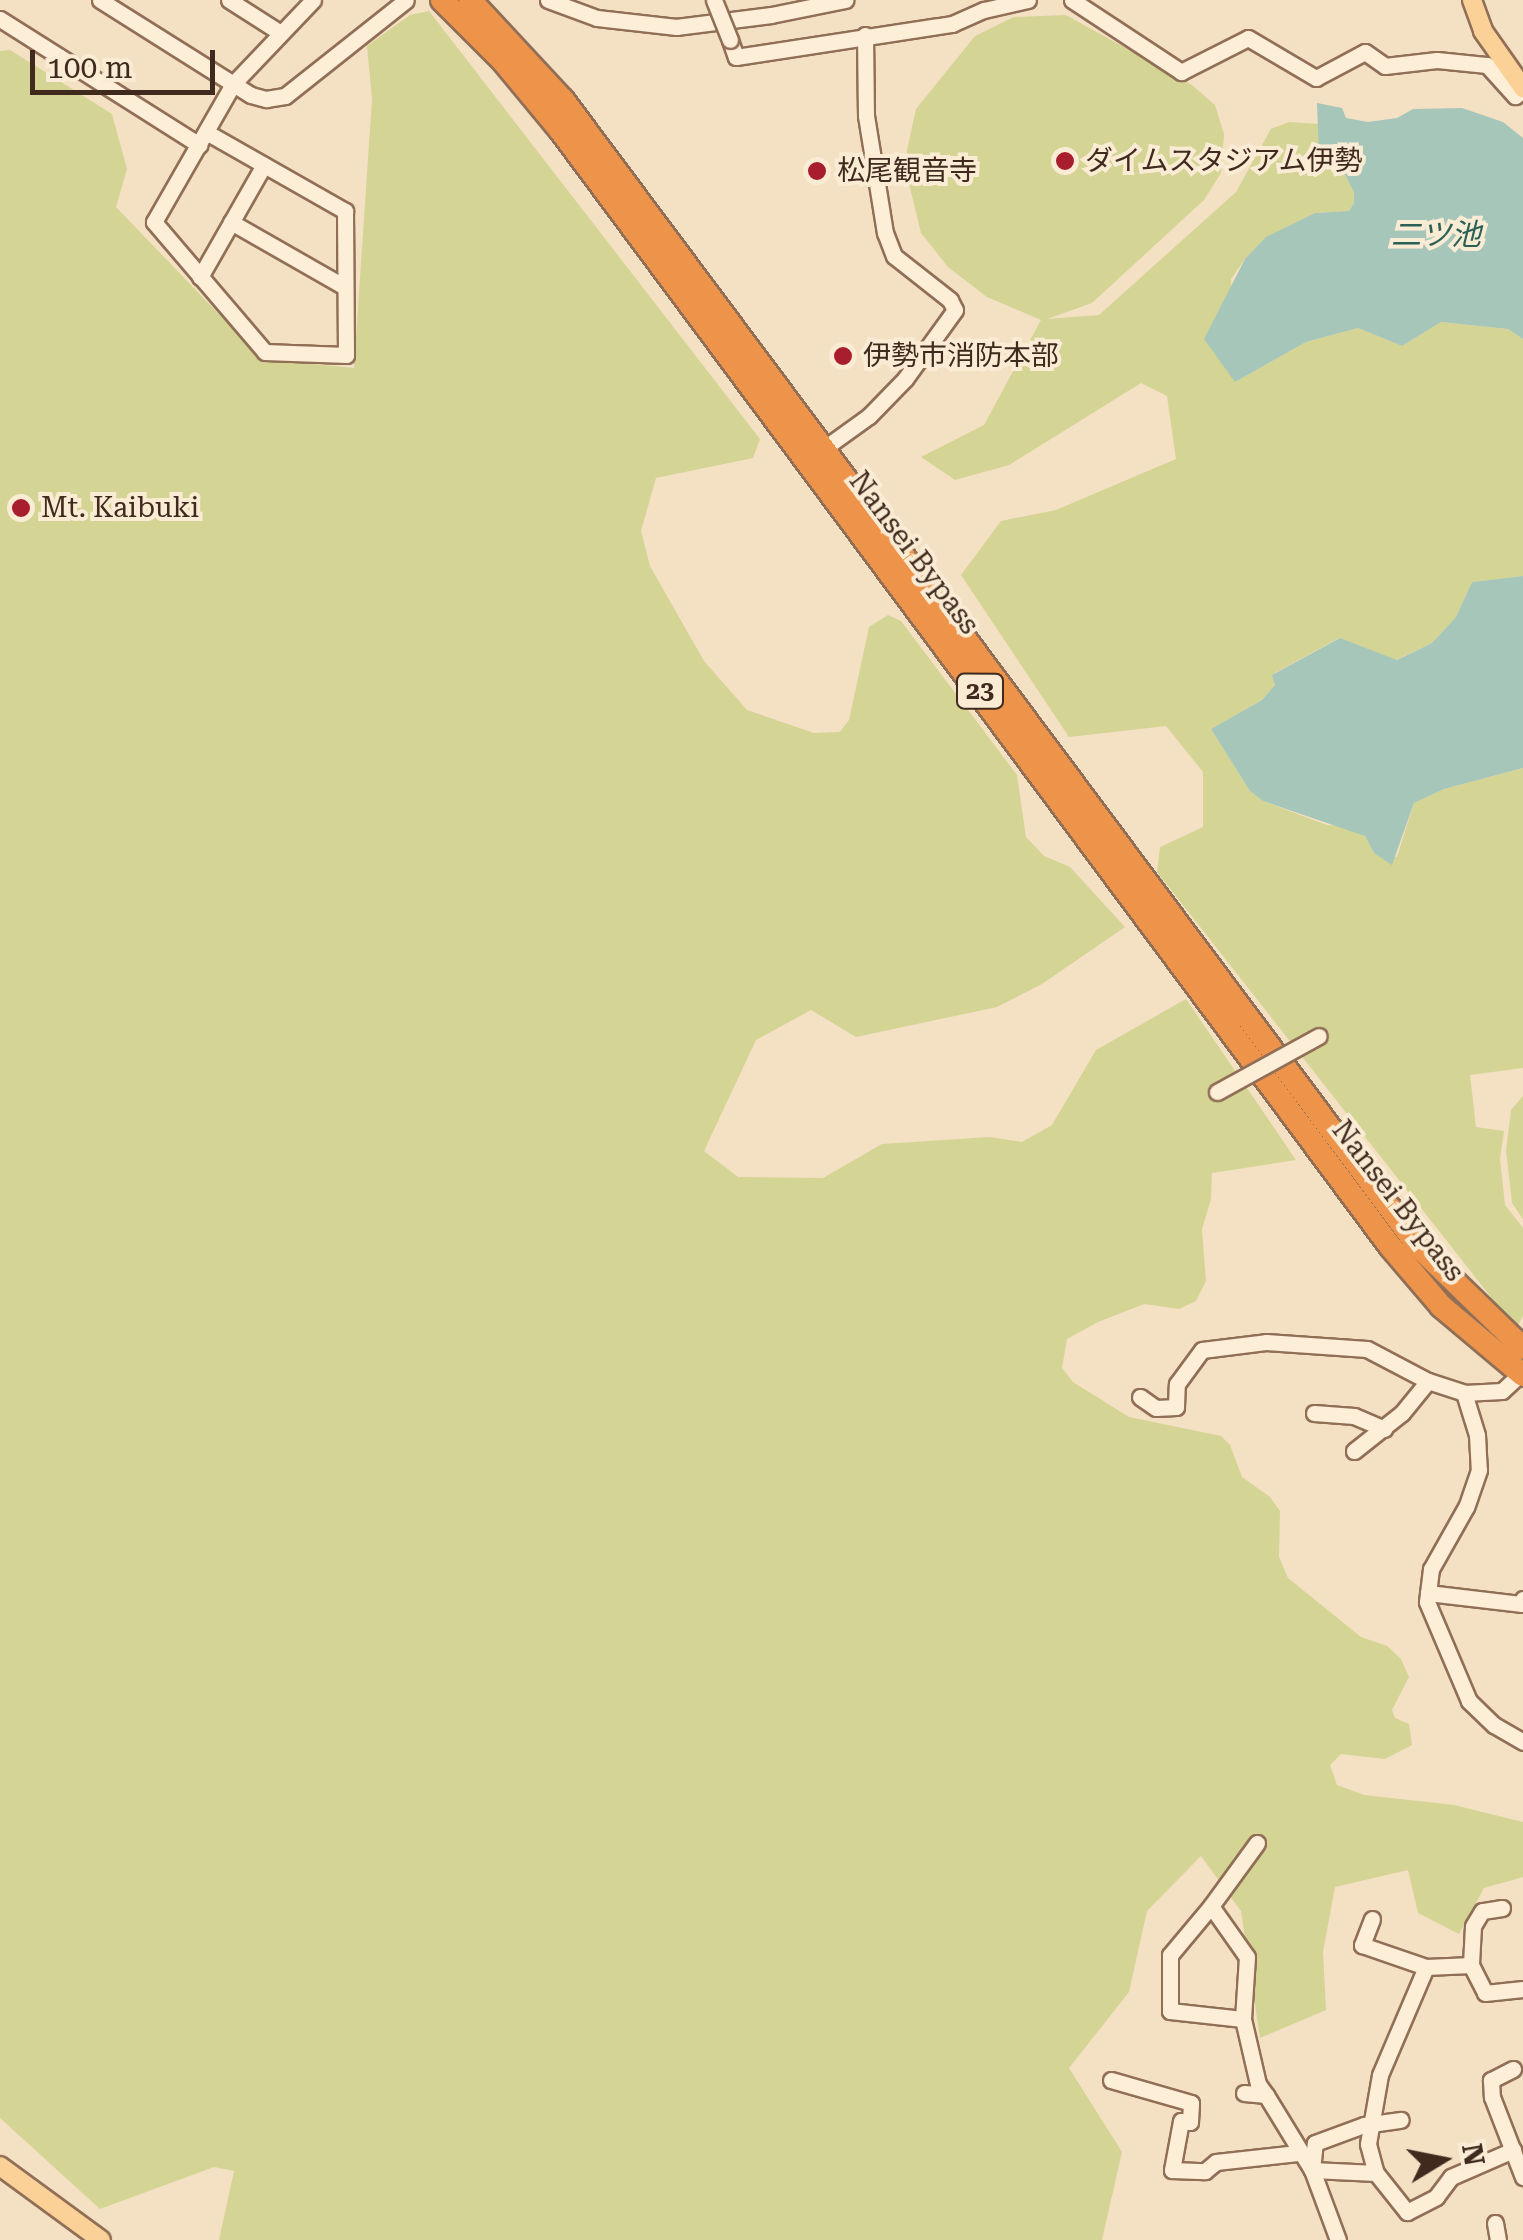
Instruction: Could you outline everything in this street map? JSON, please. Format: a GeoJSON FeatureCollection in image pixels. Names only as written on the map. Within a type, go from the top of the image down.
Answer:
{"type":"FeatureCollection","features":[{"type":"Feature","properties":{"kind":"highway","name":"Nansei Bypass"},"geometry":{"type":"LineString","coordinates":[[442,0],[503,62],[561,131],[815,454],[1418,1246],[1523,1348]]}},
{"type":"Feature","properties":{"kind":"highway","name":"Nansei Bypass"},"geometry":{"type":"LineString","coordinates":[[470,0],[563,100],[1390,1246],[1441,1306],[1522,1374]]}},
{"type":"Feature","properties":{"kind":"main road"},"geometry":{"type":"LineString","coordinates":[[1472,0],[1483,30],[1523,90]]}},
{"type":"Feature","properties":{"kind":"main road"},"geometry":{"type":"LineString","coordinates":[[0,2166],[102,2240]]}},
{"type":"Feature","properties":{"kind":"street"},"geometry":{"type":"LineString","coordinates":[[100,0],[259,98],[284,96],[406,0]]}},
{"type":"Feature","properties":{"kind":"street"},"geometry":{"type":"LineString","coordinates":[[229,0],[280,32]]}},
{"type":"Feature","properties":{"kind":"street"},"geometry":{"type":"LineString","coordinates":[[0,20],[203,138],[264,165],[345,211],[346,355],[265,352],[154,222],[203,138],[233,84],[312,0]]}},
{"type":"Feature","properties":{"kind":"street"},"geometry":{"type":"LineString","coordinates":[[548,0],[597,18],[676,27],[771,16],[845,0]]}},
{"type":"Feature","properties":{"kind":"street"},"geometry":{"type":"LineString","coordinates":[[714,0],[736,57],[952,24],[1028,0]]}},
{"type":"Feature","properties":{"kind":"street"},"geometry":{"type":"LineString","coordinates":[[1072,0],[1181,72],[1248,38],[1316,78],[1365,52],[1385,66],[1437,60],[1486,65],[1514,96],[1523,90]]}},
{"type":"Feature","properties":{"kind":"street"},"geometry":{"type":"LineString","coordinates":[[815,454],[869,416],[905,380],[955,310],[950,300],[900,264],[885,232],[866,116],[865,36]]}},
{"type":"Feature","properties":{"kind":"street"},"geometry":{"type":"LineString","coordinates":[[200,277],[264,165]]}},
{"type":"Feature","properties":{"kind":"street"},"geometry":{"type":"LineString","coordinates":[[231,222],[345,287]]}},
{"type":"Feature","properties":{"kind":"street"},"geometry":{"type":"LineString","coordinates":[[1217,1092],[1319,1036]]}},
{"type":"Feature","properties":{"kind":"street"},"geometry":{"type":"LineString","coordinates":[[1140,1397],[1156,1408],[1176,1407],[1177,1384],[1202,1350],[1266,1342],[1367,1348],[1394,1359],[1428,1381],[1464,1392],[1502,1391],[1522,1374]]}},
{"type":"Feature","properties":{"kind":"street"},"geometry":{"type":"LineString","coordinates":[[1354,1451],[1384,1430],[1428,1381]]}},
{"type":"Feature","properties":{"kind":"street"},"geometry":{"type":"LineString","coordinates":[[1464,1392],[1477,1434],[1479,1470],[1466,1507],[1431,1568],[1427,1602],[1469,1701],[1494,1725],[1523,1742]]}},
{"type":"Feature","properties":{"kind":"street"},"geometry":{"type":"LineString","coordinates":[[1314,1413],[1354,1416],[1384,1430]]}},
{"type":"Feature","properties":{"kind":"street"},"geometry":{"type":"LineString","coordinates":[[1428,1592],[1522,1604],[1523,1599]]}},
{"type":"Feature","properties":{"kind":"street"},"geometry":{"type":"LineString","coordinates":[[1242,2018],[1170,2011],[1170,1955],[1257,1843]]}},
{"type":"Feature","properties":{"kind":"street"},"geometry":{"type":"LineString","coordinates":[[1211,1906],[1247,1957],[1242,2018],[1258,2084],[1298,2154],[1312,2170],[1338,2240]]}},
{"type":"Feature","properties":{"kind":"street"},"geometry":{"type":"LineString","coordinates":[[1502,1908],[1482,1912],[1473,1926],[1471,1966],[1485,1993],[1523,1989]]}},
{"type":"Feature","properties":{"kind":"street"},"geometry":{"type":"LineString","coordinates":[[1372,1919],[1362,1945],[1426,1968],[1471,1966]]}},
{"type":"Feature","properties":{"kind":"street"},"geometry":{"type":"LineString","coordinates":[[1426,1968],[1380,2075],[1368,2144],[1376,2173],[1407,2212],[1436,2197],[1451,2176],[1513,2150]]}},
{"type":"Feature","properties":{"kind":"street"},"geometry":{"type":"LineString","coordinates":[[1513,2069],[1490,2080],[1492,2097],[1523,2177]]}},
{"type":"Feature","properties":{"kind":"street"},"geometry":{"type":"LineString","coordinates":[[1112,2080],[1191,2104],[1190,2122],[1182,2121],[1172,2170],[1205,2171],[1216,2162],[1298,2154]]}},
{"type":"Feature","properties":{"kind":"street"},"geometry":{"type":"LineString","coordinates":[[1244,2093],[1266,2095]]}},
{"type":"Feature","properties":{"kind":"street"},"geometry":{"type":"LineString","coordinates":[[1312,2170],[1315,2143],[1372,2124],[1401,2120]]}},
{"type":"Feature","properties":{"kind":"street"},"geometry":{"type":"LineString","coordinates":[[1312,2170],[1376,2173]]}},
{"type":"Feature","properties":{"kind":"green space"},"geometry":{"type":"Polygon","coordinates":[[[429,11],[760,439],[753,458],[656,478],[641,531],[650,566],[704,661],[747,710],[814,733],[840,732],[849,720],[869,627],[888,615],[901,621],[1017,775],[1026,837],[1044,856],[1070,867],[1125,927],[1042,984],[997,1007],[856,1037],[811,1010],[756,1040],[704,1151],[738,1177],[823,1178],[882,1144],[990,1137],[1022,1142],[1052,1125],[1096,1050],[1186,999],[1296,1160],[1212,1173],[1211,1199],[1202,1229],[1206,1281],[1196,1301],[1179,1309],[1144,1304],[1098,1322],[1067,1339],[1062,1368],[1073,1382],[1129,1417],[1221,1436],[1230,1445],[1242,1477],[1270,1497],[1280,1511],[1279,1557],[1288,1578],[1361,1637],[1387,1646],[1401,1659],[1409,1677],[1392,1710],[1395,1718],[1409,1724],[1412,1745],[1385,1759],[1341,1754],[1330,1765],[1337,1785],[1364,1795],[1454,1805],[1523,1822],[1523,1877],[1484,1888],[1459,1934],[1418,1913],[1408,1870],[1335,1887],[1323,1952],[1326,2010],[1260,2038],[1241,1911],[1201,1856],[1147,1911],[1129,1992],[1069,2068],[1122,2152],[1102,2240],[219,2240],[234,2171],[214,2167],[100,2209],[0,2118],[0,51],[10,50],[112,114],[127,169],[116,207],[262,359],[354,368],[372,99],[367,46],[410,15],[429,11]]]}},
{"type":"Feature","properties":{"kind":"green space"},"geometry":{"type":"Polygon","coordinates":[[[1066,15],[1192,85],[1215,105],[1224,134],[1221,173],[1204,200],[1092,303],[1047,319],[1099,315],[1236,192],[1271,129],[1289,122],[1319,124],[1319,155],[1343,171],[1354,192],[1354,203],[1349,211],[1315,213],[1267,237],[1231,279],[1235,382],[1306,342],[1358,328],[1402,346],[1441,322],[1508,329],[1523,339],[1523,576],[1472,582],[1456,617],[1432,643],[1396,660],[1339,638],[1273,674],[1276,684],[1262,700],[1211,729],[1250,791],[1263,801],[1327,825],[1343,826],[1365,836],[1374,853],[1397,857],[1414,803],[1444,789],[1523,768],[1523,1068],[1470,1075],[1476,1127],[1504,1131],[1500,1159],[1505,1205],[1523,1228],[1523,1316],[1516,1329],[1157,872],[1160,847],[1203,827],[1203,772],[1166,726],[1069,737],[961,575],[1001,521],[1056,510],[1176,459],[1167,396],[1141,383],[1009,465],[955,480],[921,457],[984,425],[1041,320],[987,297],[948,267],[921,233],[910,188],[907,150],[916,109],[975,36],[1014,17],[1066,15]]]}},
{"type":"Feature","properties":{"kind":"green space"},"geometry":{"type":"Polygon","coordinates":[[[1523,1096],[1523,1219],[1512,1203],[1506,1150],[1511,1110],[1523,1096]]]}},
{"type":"Feature","properties":{"kind":"water","name":"二ツ池"},"geometry":{"type":"Polygon","coordinates":[[[1317,103],[1342,108],[1346,118],[1368,122],[1397,118],[1413,109],[1462,108],[1503,122],[1523,138],[1523,339],[1508,329],[1441,322],[1402,346],[1358,328],[1306,342],[1235,382],[1204,339],[1245,259],[1266,237],[1315,213],[1349,211],[1354,203],[1354,192],[1343,171],[1319,155],[1317,103]]]}},
{"type":"Feature","properties":{"kind":"water"},"geometry":{"type":"Polygon","coordinates":[[[1523,576],[1523,768],[1444,789],[1414,803],[1392,865],[1374,853],[1365,836],[1263,801],[1250,791],[1211,729],[1262,700],[1275,685],[1272,675],[1340,638],[1397,660],[1432,643],[1456,617],[1472,582],[1523,576]]]}},
{"type":"Feature","properties":{"kind":"place","name":"ダイムスタジアム伊勢"},"geometry":{"type":"Point","coordinates":[1065,161]}},
{"type":"Feature","properties":{"kind":"place","name":"松尾観音寺"},"geometry":{"type":"Point","coordinates":[817,171]}},
{"type":"Feature","properties":{"kind":"place","name":"伊勢市消防本部"},"geometry":{"type":"Point","coordinates":[843,356]}},
{"type":"Feature","properties":{"kind":"place","name":"Mt. Kaibuki"},"geometry":{"type":"Point","coordinates":[21,508]}}]}
